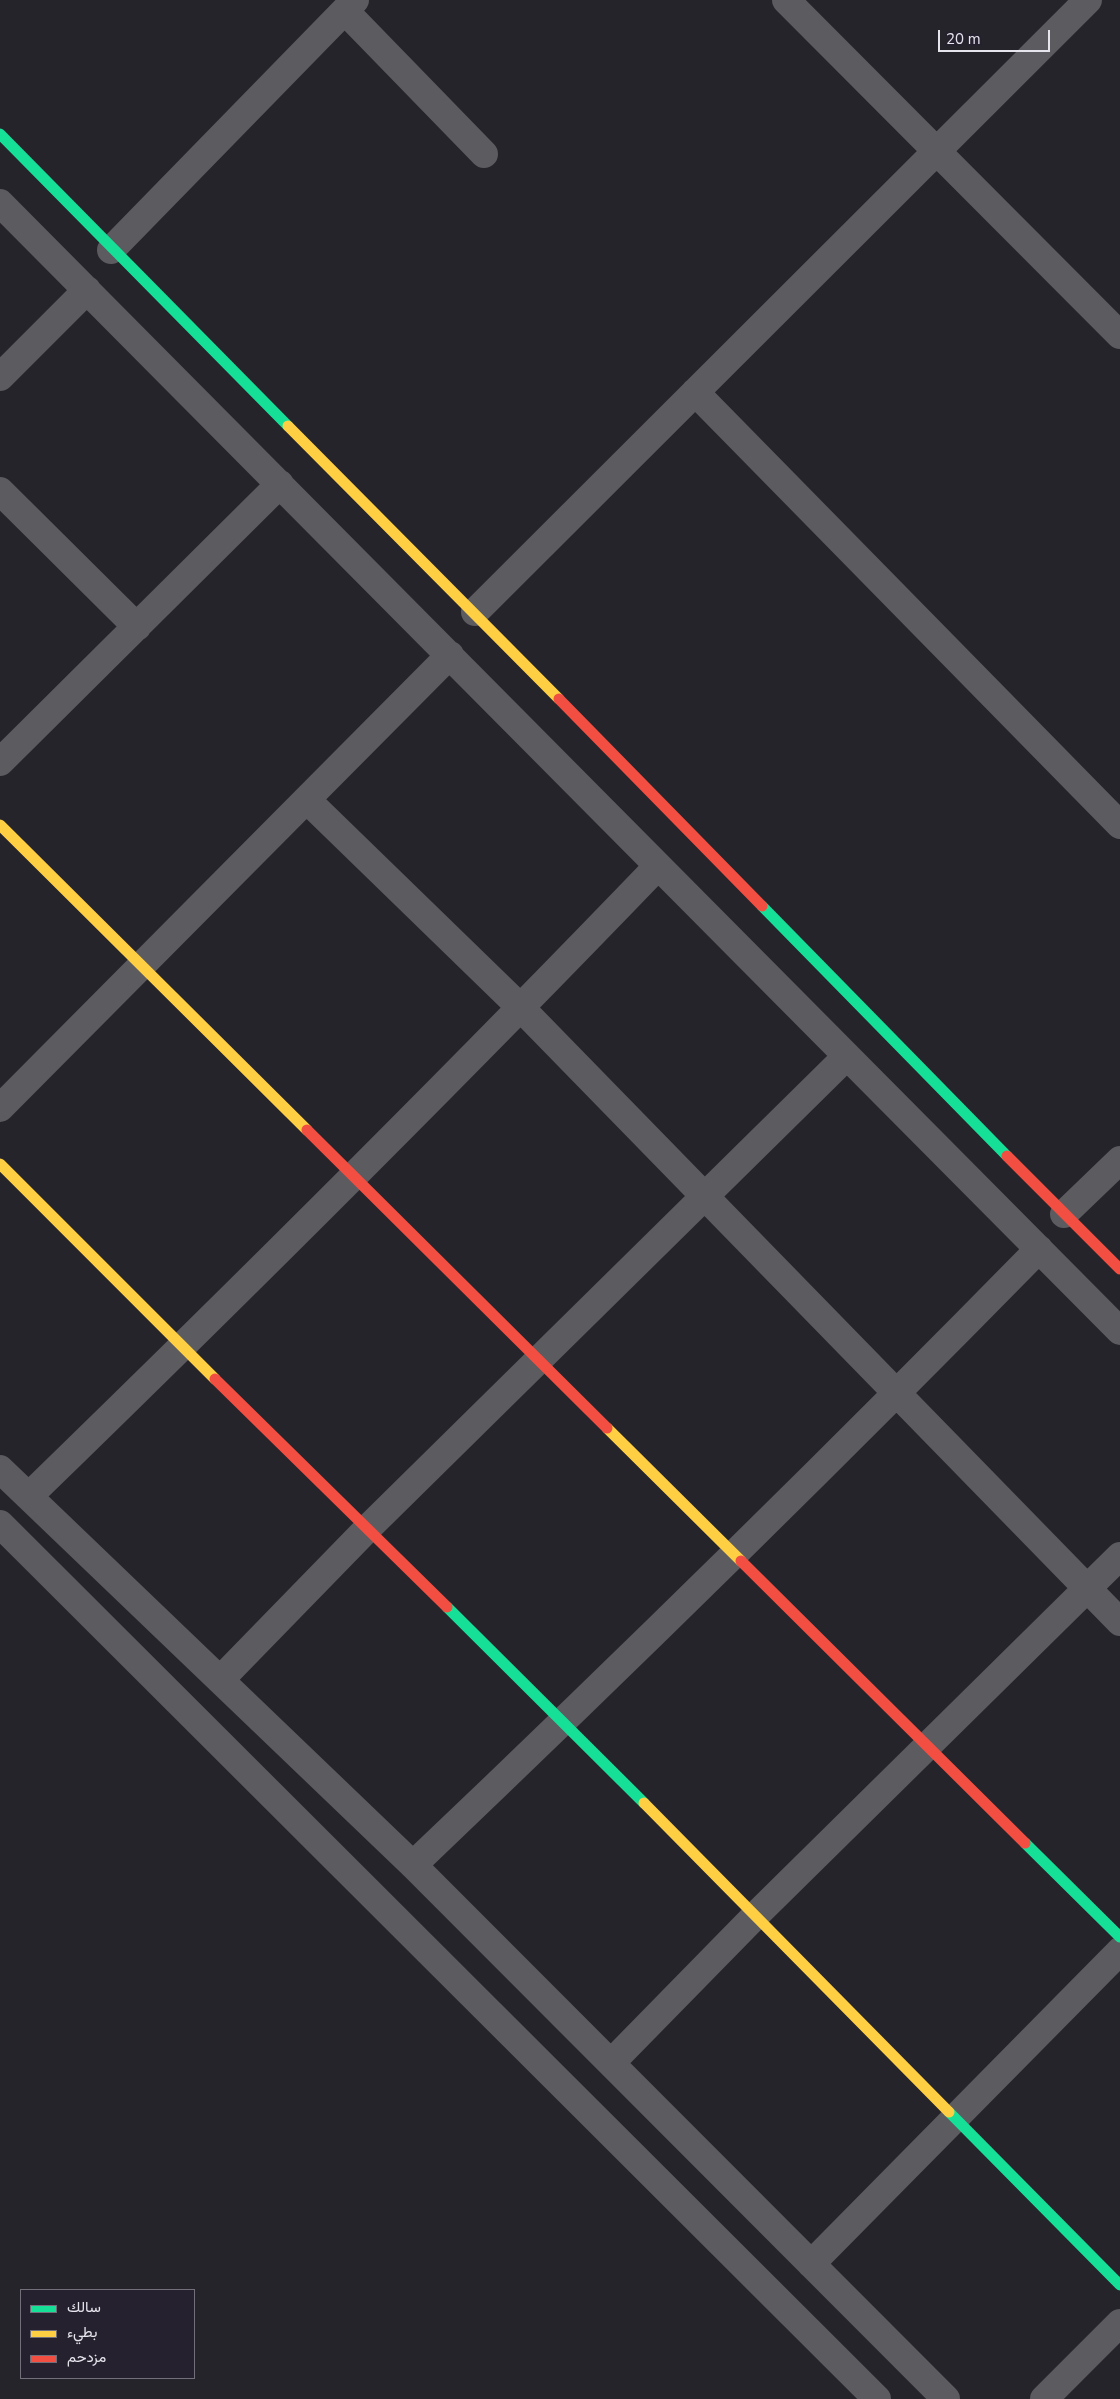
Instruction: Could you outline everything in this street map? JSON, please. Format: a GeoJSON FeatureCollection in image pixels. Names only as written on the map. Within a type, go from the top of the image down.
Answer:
{"type":"FeatureCollection","features":[{"type":"Feature","properties":{"kind":"street"},"geometry":{"type":"LineString","coordinates":[[786,0],[1120,335]]}},
{"type":"Feature","properties":{"kind":"street"},"geometry":{"type":"LineString","coordinates":[[475,612],[1088,0]]}},
{"type":"Feature","properties":{"kind":"street"},"geometry":{"type":"LineString","coordinates":[[111,250],[350,5],[484,154]]}},
{"type":"Feature","properties":{"kind":"street"},"geometry":{"type":"LineString","coordinates":[[0,134],[111,250],[475,612],[909,1059],[1120,1269]]}},
{"type":"Feature","properties":{"kind":"street"},"geometry":{"type":"LineString","coordinates":[[0,203],[1120,1331]]}},
{"type":"Feature","properties":{"kind":"street"},"geometry":{"type":"LineString","coordinates":[[0,377],[87,290]]}},
{"type":"Feature","properties":{"kind":"street"},"geometry":{"type":"LineString","coordinates":[[695,392],[1120,826]]}},
{"type":"Feature","properties":{"kind":"street"},"geometry":{"type":"LineString","coordinates":[[0,762],[280,484]]}},
{"type":"Feature","properties":{"kind":"street"},"geometry":{"type":"LineString","coordinates":[[0,490],[136,627]]}},
{"type":"Feature","properties":{"kind":"street"},"geometry":{"type":"LineString","coordinates":[[0,1108],[450,656]]}},
{"type":"Feature","properties":{"kind":"street"},"geometry":{"type":"LineString","coordinates":[[307,800],[521,1008],[1120,1622]]}},
{"type":"Feature","properties":{"kind":"street"},"geometry":{"type":"LineString","coordinates":[[0,825],[1120,1937]]}},
{"type":"Feature","properties":{"kind":"street"},"geometry":{"type":"LineString","coordinates":[[29,1496],[182,1347],[521,1008],[658,866]]}},
{"type":"Feature","properties":{"kind":"street"},"geometry":{"type":"LineString","coordinates":[[220,1680],[368,1529],[847,1056]]}},
{"type":"Feature","properties":{"kind":"street"},"geometry":{"type":"LineString","coordinates":[[1064,1214],[1120,1160]]}},
{"type":"Feature","properties":{"kind":"street"},"geometry":{"type":"LineString","coordinates":[[0,1164],[182,1347],[564,1722],[1120,2285]]}},
{"type":"Feature","properties":{"kind":"street"},"geometry":{"type":"LineString","coordinates":[[413,1865],[564,1722],[896,1394],[1038,1249]]}},
{"type":"Feature","properties":{"kind":"street"},"geometry":{"type":"LineString","coordinates":[[0,1469],[413,1865],[946,2399]]}},
{"type":"Feature","properties":{"kind":"street"},"geometry":{"type":"LineString","coordinates":[[0,1524],[877,2399]]}},
{"type":"Feature","properties":{"kind":"street"},"geometry":{"type":"LineString","coordinates":[[611,2063],[755,1916],[1120,1556]]}},
{"type":"Feature","properties":{"kind":"street"},"geometry":{"type":"LineString","coordinates":[[811,2264],[1120,1952]]}},
{"type":"Feature","properties":{"kind":"street"},"geometry":{"type":"LineString","coordinates":[[1044,2399],[1120,2323]]}},
{"type":"Feature","properties":{"kind":"traffic: fast"},"geometry":{"type":"LineString","coordinates":[[0,134],[288,426]]}},
{"type":"Feature","properties":{"kind":"traffic: fast"},"geometry":{"type":"LineString","coordinates":[[762,906],[1007,1156]]}},
{"type":"Feature","properties":{"kind":"traffic: fast"},"geometry":{"type":"LineString","coordinates":[[447,1607],[644,1803]]}},
{"type":"Feature","properties":{"kind":"traffic: fast"},"geometry":{"type":"LineString","coordinates":[[1025,1843],[1120,1937]]}},
{"type":"Feature","properties":{"kind":"traffic: fast"},"geometry":{"type":"LineString","coordinates":[[949,2112],[1120,2285]]}},
{"type":"Feature","properties":{"kind":"traffic: slow"},"geometry":{"type":"LineString","coordinates":[[288,426],[559,699]]}},
{"type":"Feature","properties":{"kind":"traffic: slow"},"geometry":{"type":"LineString","coordinates":[[0,825],[307,1130]]}},
{"type":"Feature","properties":{"kind":"traffic: slow"},"geometry":{"type":"LineString","coordinates":[[0,1164],[215,1379]]}},
{"type":"Feature","properties":{"kind":"traffic: slow"},"geometry":{"type":"LineString","coordinates":[[607,1428],[741,1561]]}},
{"type":"Feature","properties":{"kind":"traffic: slow"},"geometry":{"type":"LineString","coordinates":[[644,1803],[949,2112]]}},
{"type":"Feature","properties":{"kind":"traffic: jam"},"geometry":{"type":"LineString","coordinates":[[559,699],[762,906]]}},
{"type":"Feature","properties":{"kind":"traffic: jam"},"geometry":{"type":"LineString","coordinates":[[307,1130],[607,1428]]}},
{"type":"Feature","properties":{"kind":"traffic: jam"},"geometry":{"type":"LineString","coordinates":[[1007,1156],[1120,1269]]}},
{"type":"Feature","properties":{"kind":"traffic: jam"},"geometry":{"type":"LineString","coordinates":[[215,1379],[447,1607]]}},
{"type":"Feature","properties":{"kind":"traffic: jam"},"geometry":{"type":"LineString","coordinates":[[741,1561],[1025,1843]]}}]}
